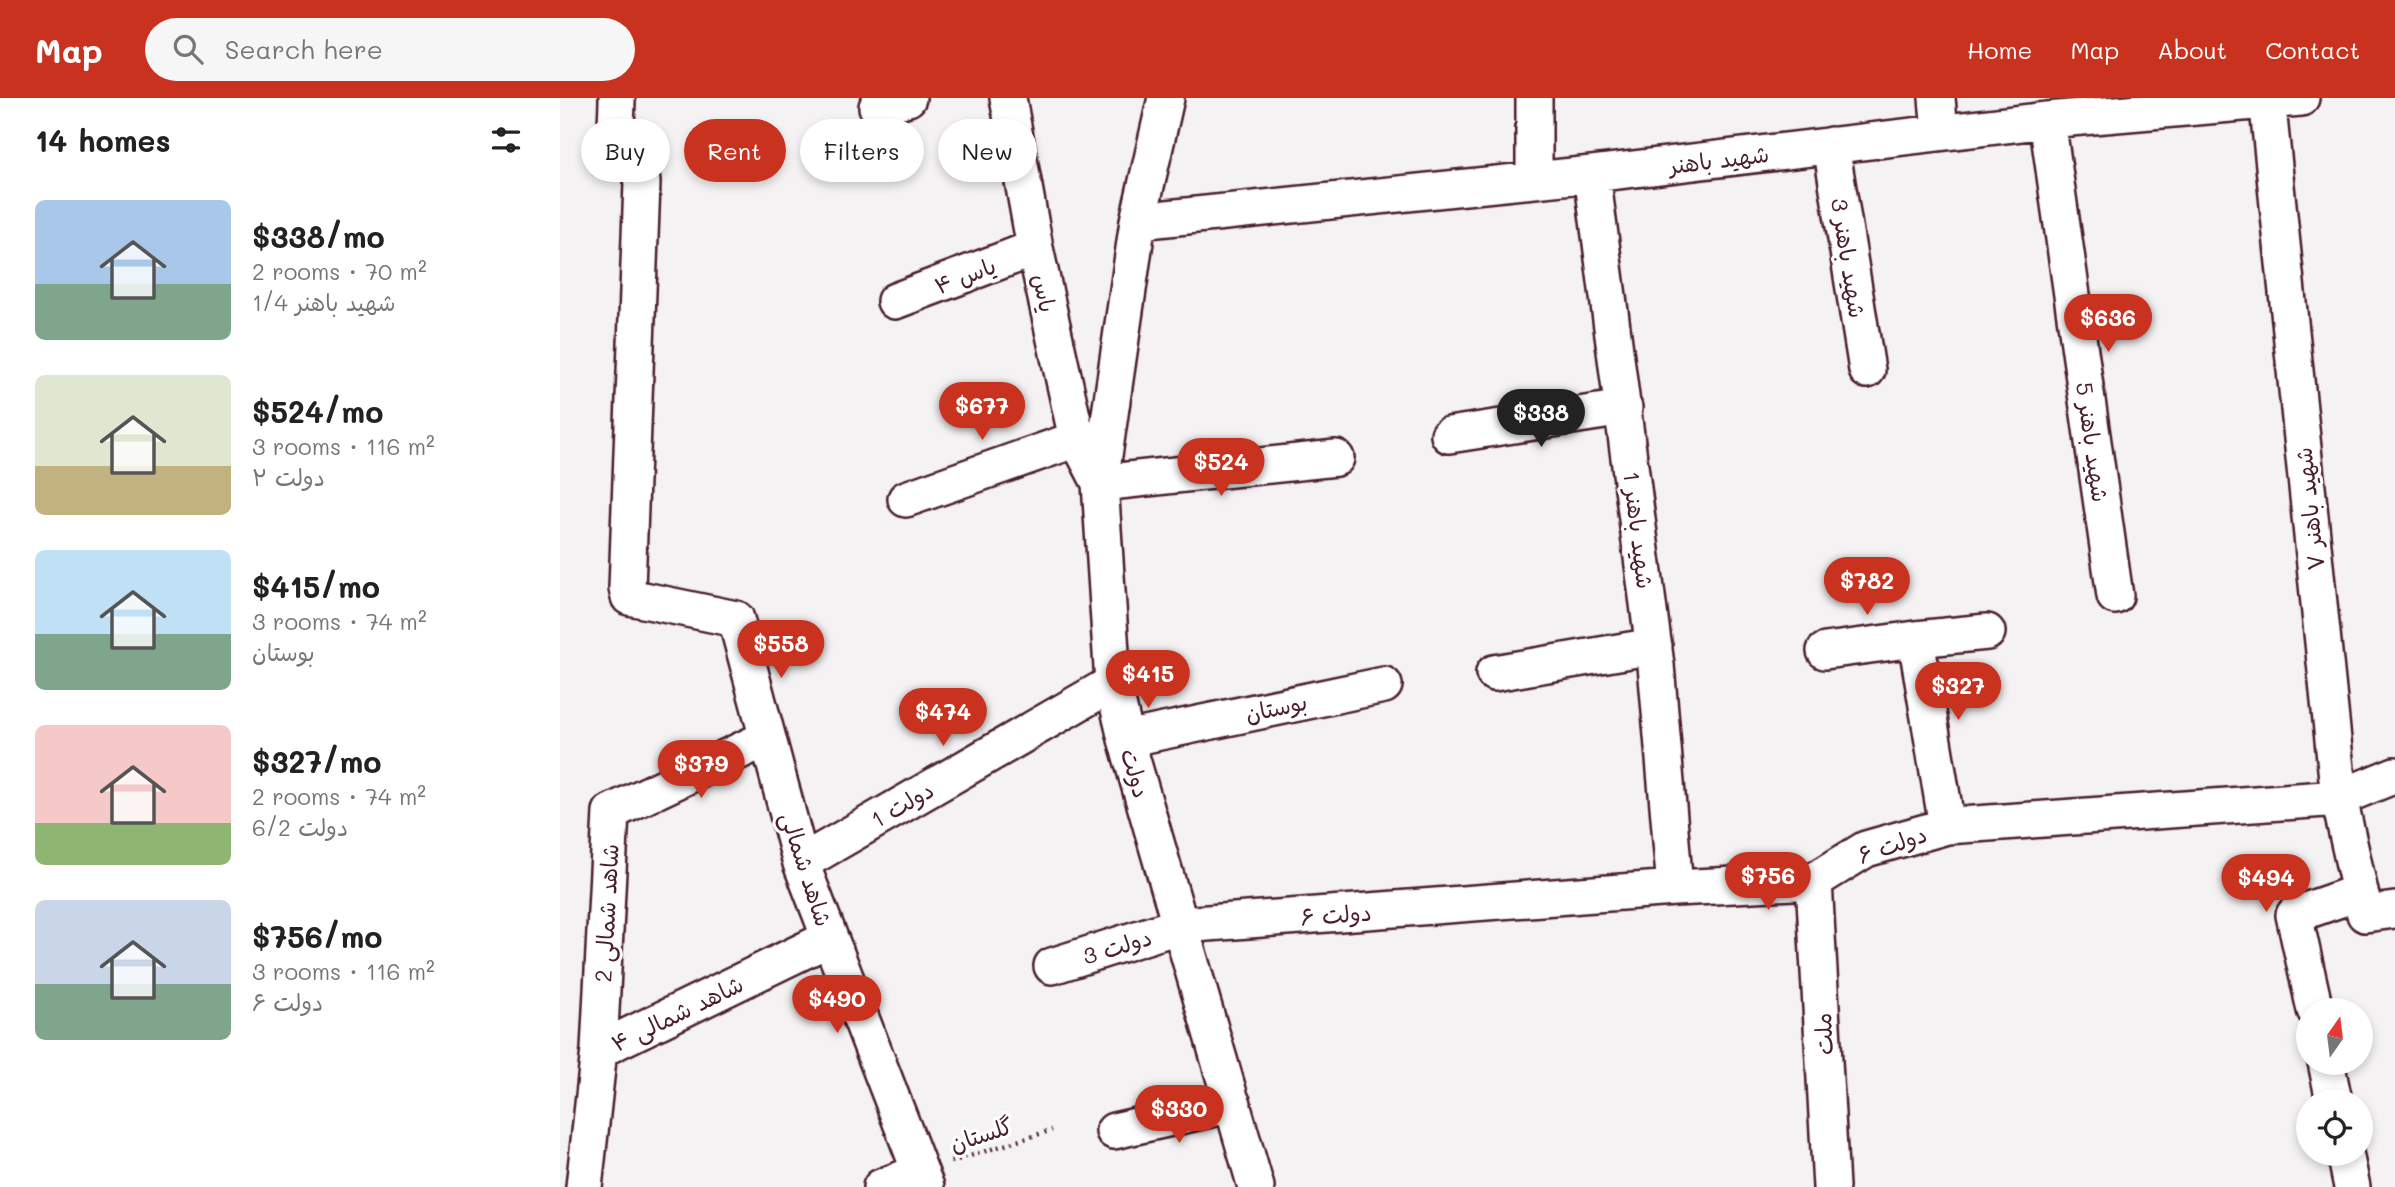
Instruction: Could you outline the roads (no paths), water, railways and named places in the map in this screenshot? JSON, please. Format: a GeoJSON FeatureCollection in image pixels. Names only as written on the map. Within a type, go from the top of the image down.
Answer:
{"type":"FeatureCollection","features":[{"type":"Feature","properties":{"kind":"street","name":"شاهد شمالی"},"geometry":{"type":"LineString","coordinates":[[617,98],[617,144],[626,157],[640,165],[642,183],[627,588],[629,597],[736,619],[801,863],[923,1180]]}},
{"type":"Feature","properties":{"kind":"street","name":"دولت"},"geometry":{"type":"LineString","coordinates":[[1166,98],[1138,221],[1100,483],[1113,682],[1126,739],[1256,1187]]}},
{"type":"Feature","properties":{"kind":"street"},"geometry":{"type":"LineString","coordinates":[[1534,98],[1534,180]]}},
{"type":"Feature","properties":{"kind":"street"},"geometry":{"type":"LineString","coordinates":[[1937,98],[1940,132]]}},
{"type":"Feature","properties":{"kind":"street","name":"شهید باهنر"},"geometry":{"type":"LineString","coordinates":[[1138,221],[1592,174],[2047,120],[2278,99]]}},
{"type":"Feature","properties":{"kind":"street","name":"شهید باهنر ۷"},"geometry":{"type":"LineString","coordinates":[[2278,99],[2339,798],[2374,905]]}},
{"type":"Feature","properties":{"kind":"street","name":"یاس"},"geometry":{"type":"LineString","coordinates":[[1015,109],[1035,248],[1077,439],[1100,483]]}},
{"type":"Feature","properties":{"kind":"street","name":"شهید باهنر 5"},"geometry":{"type":"LineString","coordinates":[[2047,120],[2115,596]]}},
{"type":"Feature","properties":{"kind":"street","name":"شهید باهنر 3"},"geometry":{"type":"LineString","coordinates":[[1831,145],[1867,370]]}},
{"type":"Feature","properties":{"kind":"street","name":"شهید باهنر 1"},"geometry":{"type":"LineString","coordinates":[[1592,174],[1654,646],[1675,888]]}},
{"type":"Feature","properties":{"kind":"street","name":"یاس ۴"},"geometry":{"type":"LineString","coordinates":[[895,301],[1035,248]]}},
{"type":"Feature","properties":{"kind":"street"},"geometry":{"type":"LineString","coordinates":[[1449,435],[1624,408]]}},
{"type":"Feature","properties":{"kind":"street"},"geometry":{"type":"LineString","coordinates":[[905,499],[1077,439]]}},
{"type":"Feature","properties":{"kind":"street"},"geometry":{"type":"LineString","coordinates":[[1100,483],[1336,458]]}},
{"type":"Feature","properties":{"kind":"street"},"geometry":{"type":"LineString","coordinates":[[1825,651],[1987,632]]}},
{"type":"Feature","properties":{"kind":"street"},"geometry":{"type":"LineString","coordinates":[[1916,639],[1947,826]]}},
{"type":"Feature","properties":{"kind":"street"},"geometry":{"type":"LineString","coordinates":[[1494,673],[1654,646]]}},
{"type":"Feature","properties":{"kind":"street","name":"دولت 1"},"geometry":{"type":"LineString","coordinates":[[801,863],[1113,682]]}},
{"type":"Feature","properties":{"kind":"street","name":"بوستان"},"geometry":{"type":"LineString","coordinates":[[1126,739],[1384,685]]}},
{"type":"Feature","properties":{"kind":"street","name":"شاهد شمالی 2"},"geometry":{"type":"LineString","coordinates":[[584,1187],[599,1050],[611,812],[767,738]]}},
{"type":"Feature","properties":{"kind":"street","name":"دولت ۶"},"geometry":{"type":"LineString","coordinates":[[1181,926],[1675,888],[1814,881],[1866,849],[1947,826],[2339,798],[2395,775]]}},
{"type":"Feature","properties":{"kind":"street","name":"ملت"},"geometry":{"type":"LineString","coordinates":[[1814,881],[1831,1187]]}},
{"type":"Feature","properties":{"kind":"street"},"geometry":{"type":"LineString","coordinates":[[2312,998],[2294,915],[2374,905]]}},
{"type":"Feature","properties":{"kind":"street","name":"دولت 3"},"geometry":{"type":"LineString","coordinates":[[1052,966],[1181,926]]}},
{"type":"Feature","properties":{"kind":"street","name":"شاهد شمالی ۴"},"geometry":{"type":"LineString","coordinates":[[599,1050],[830,938]]}},
{"type":"Feature","properties":{"kind":"street"},"geometry":{"type":"LineString","coordinates":[[1114,1131],[1233,1104]]}},
{"type":"Feature","properties":{"kind":"street"},"geometry":{"type":"LineString","coordinates":[[2348,1166],[2352,1187]]}},
{"type":"Feature","properties":{"kind":"street"},"geometry":{"type":"LineString","coordinates":[[881,1187],[923,1180]]}}]}
